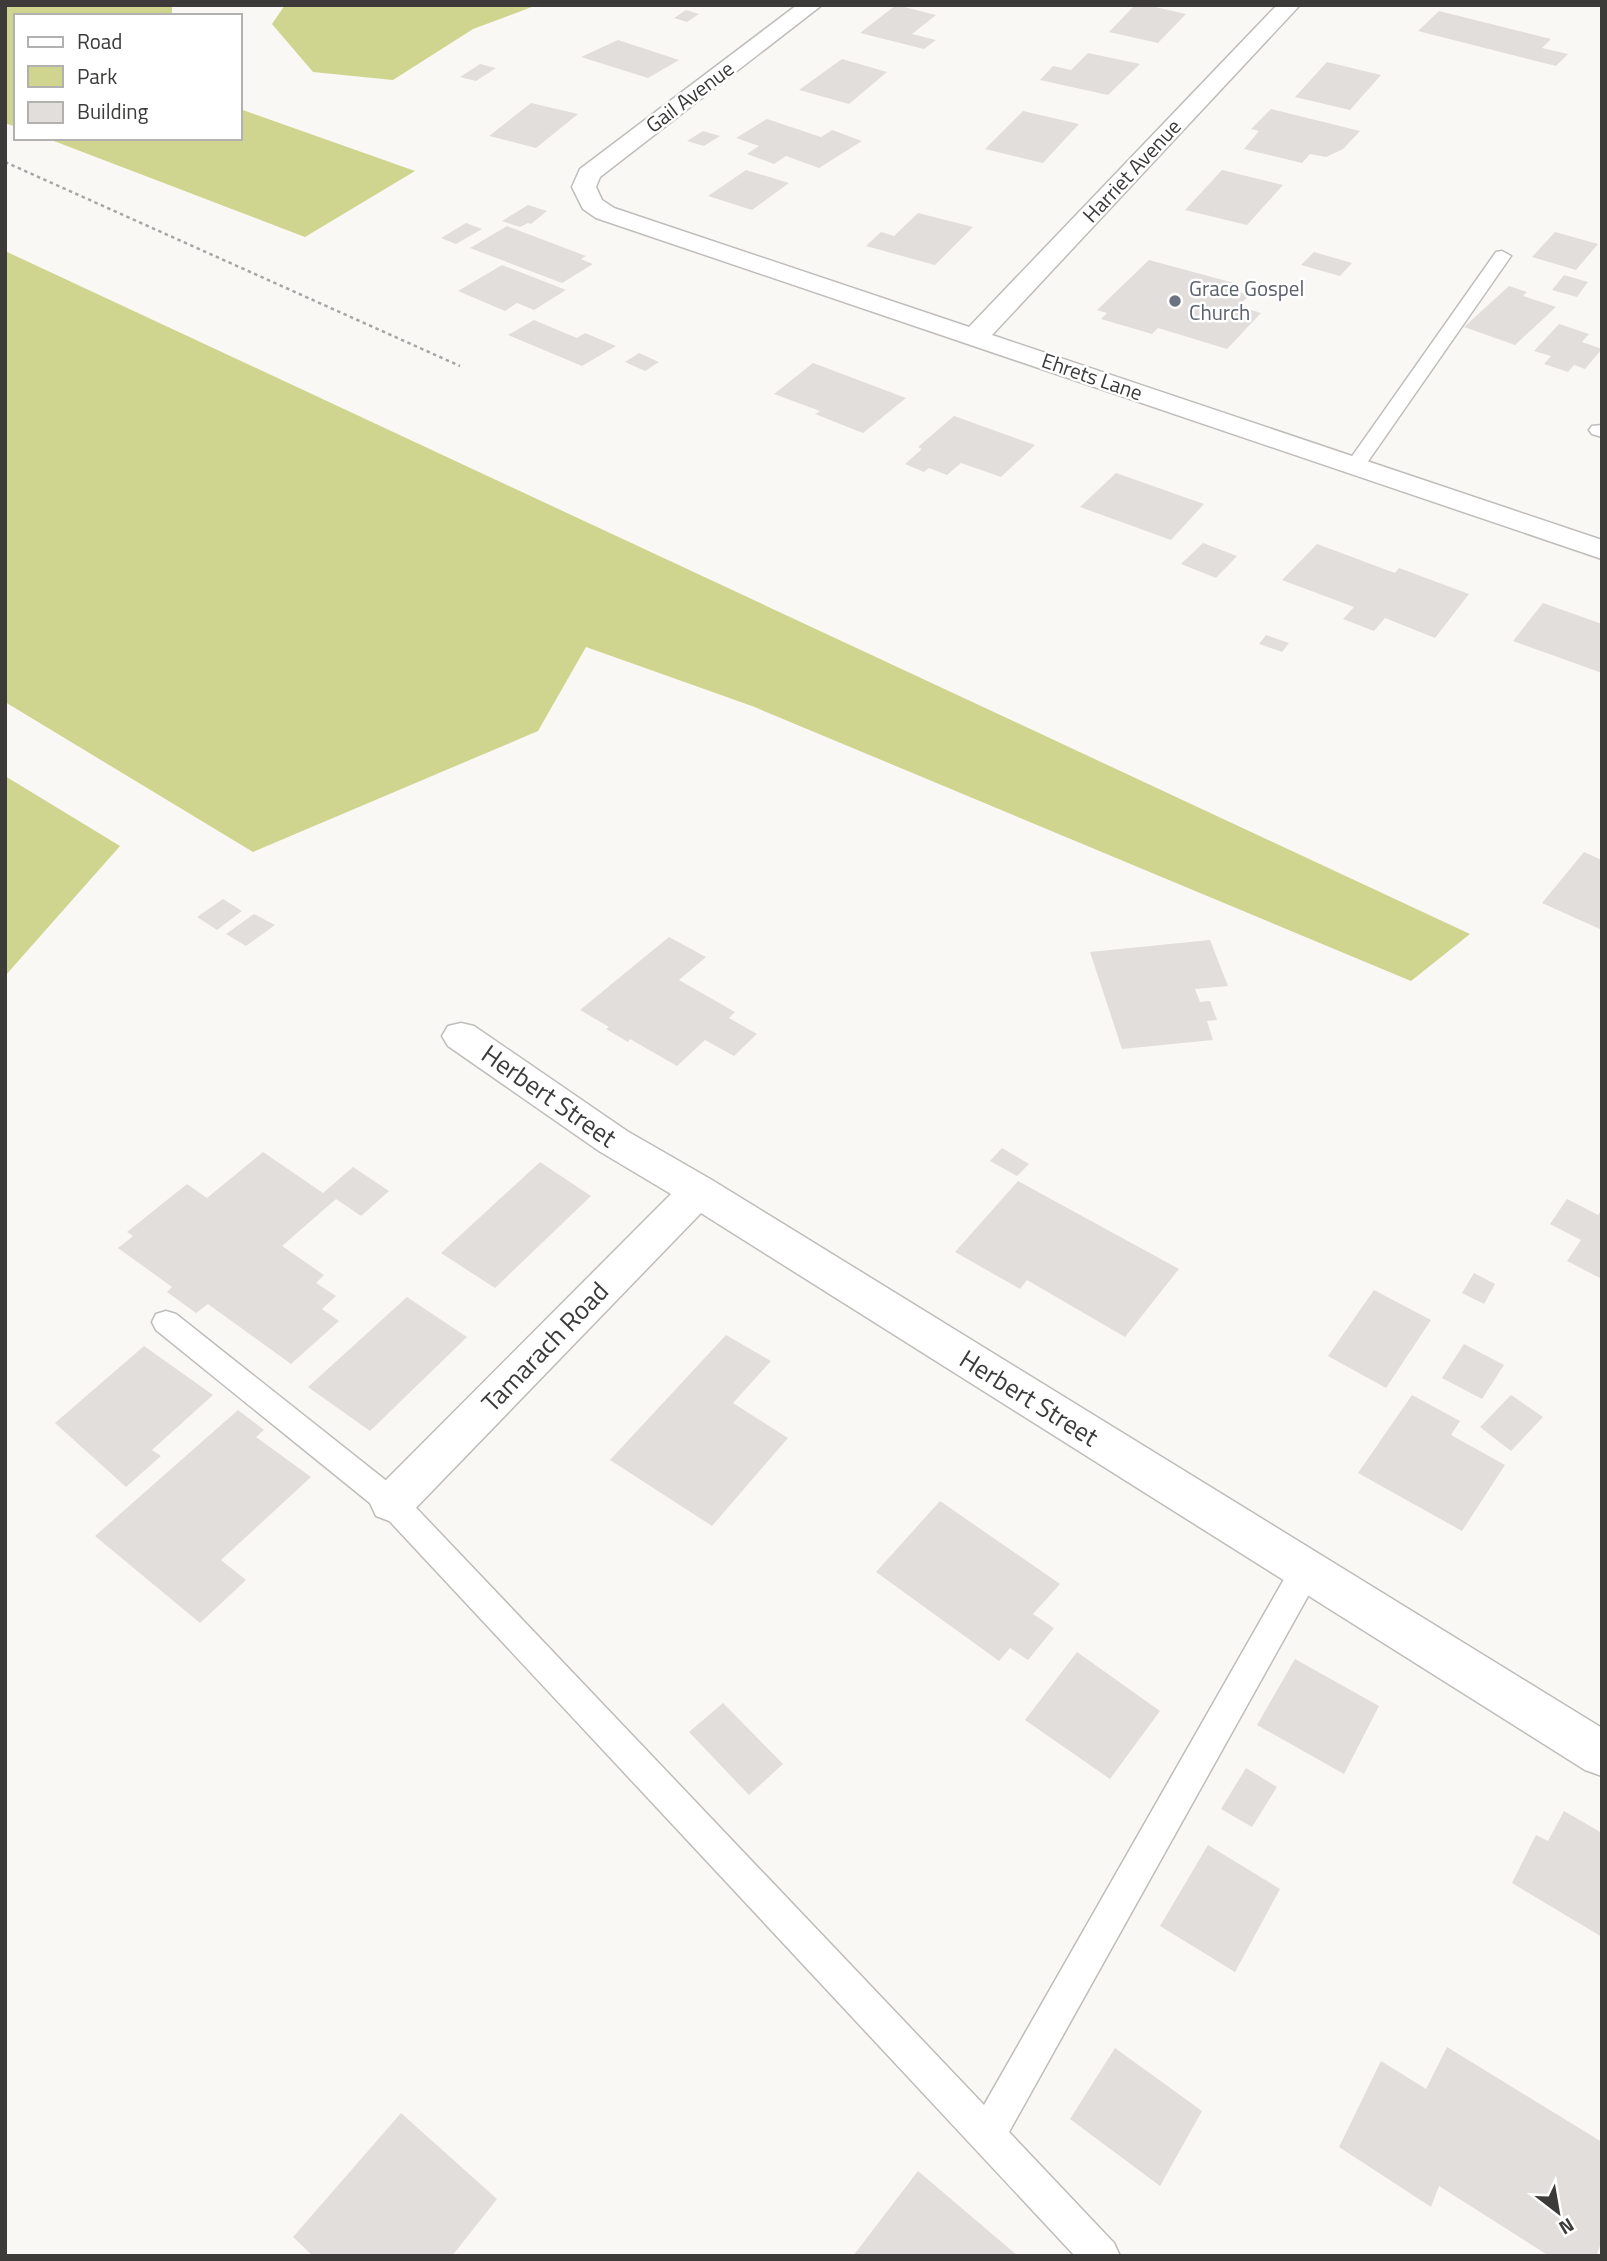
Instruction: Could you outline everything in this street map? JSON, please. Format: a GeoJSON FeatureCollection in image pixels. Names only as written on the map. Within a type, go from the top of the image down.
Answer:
{"type":"FeatureCollection","features":[{"type":"Feature","properties":{"kind":"street","name":"Gail Avenue"},"geometry":{"type":"LineString","coordinates":[[587,197],[584,187],[589,174],[811,5]]}},
{"type":"Feature","properties":{"kind":"street","name":"Harriet Avenue"},"geometry":{"type":"LineString","coordinates":[[975,337],[1289,5]]}},
{"type":"Feature","properties":{"kind":"street","name":"Ehrets Lane"},"geometry":{"type":"LineString","coordinates":[[587,197],[605,213],[1602,550]]}},
{"type":"Feature","properties":{"kind":"street","name":"Herbert Street"},"geometry":{"type":"LineString","coordinates":[[461,1036],[613,1141],[698,1191],[1602,1754]]}},
{"type":"Feature","properties":{"kind":"street","name":"Tamarach Road"},"geometry":{"type":"LineString","coordinates":[[392,1503],[698,1191]]}},
{"type":"Feature","properties":{"kind":"lane"},"geometry":{"type":"LineString","coordinates":[[1354,466],[1502,256]]}},
{"type":"Feature","properties":{"kind":"lane"},"geometry":{"type":"LineString","coordinates":[[166,1322],[392,1503],[1101,2256]]}},
{"type":"Feature","properties":{"kind":"lane"},"geometry":{"type":"LineString","coordinates":[[987,2135],[1306,1570]]}},
{"type":"Feature","properties":{"kind":"path"},"geometry":{"type":"LineString","coordinates":[[5,163],[460,366]]}},
{"type":"Feature","properties":{"kind":"green space"},"geometry":{"type":"Polygon","coordinates":[[[5,5],[172,5],[172,14],[14,14],[14,126],[5,123],[5,5]]]}},
{"type":"Feature","properties":{"kind":"green space"},"geometry":{"type":"Polygon","coordinates":[[[285,5],[537,5],[473,29],[393,80],[313,72],[272,24],[285,5]]]}},
{"type":"Feature","properties":{"kind":"green space"},"geometry":{"type":"Polygon","coordinates":[[[242,110],[415,171],[305,237],[51,140],[242,140],[242,110]]]}},
{"type":"Feature","properties":{"kind":"green space"},"geometry":{"type":"Polygon","coordinates":[[[5,251],[1470,934],[1411,981],[752,706],[586,647],[538,731],[253,852],[5,702],[5,251]]]}},
{"type":"Feature","properties":{"kind":"green space"},"geometry":{"type":"Polygon","coordinates":[[[5,776],[120,846],[5,976],[5,776]]]}},
{"type":"Feature","properties":{"kind":"building"},"geometry":{"type":"Polygon","coordinates":[[[896,5],[936,15],[912,34],[936,40],[924,49],[860,33],[896,5]]]}},
{"type":"Feature","properties":{"kind":"building"},"geometry":{"type":"Polygon","coordinates":[[[1135,5],[1186,14],[1158,43],[1109,32],[1135,5]]]}},
{"type":"Feature","properties":{"kind":"building"},"geometry":{"type":"Polygon","coordinates":[[[686,10],[699,14],[687,22],[674,18],[686,10]]]}},
{"type":"Feature","properties":{"kind":"building"},"geometry":{"type":"Polygon","coordinates":[[[1439,11],[1551,39],[1542,48],[1568,54],[1556,66],[1418,31],[1439,11]]]}},
{"type":"Feature","properties":{"kind":"building"},"geometry":{"type":"Polygon","coordinates":[[[618,40],[679,60],[648,78],[581,57],[618,40]]]}},
{"type":"Feature","properties":{"kind":"building"},"geometry":{"type":"Polygon","coordinates":[[[1088,53],[1140,64],[1108,95],[1040,80],[1053,66],[1071,70],[1088,53]]]}},
{"type":"Feature","properties":{"kind":"building"},"geometry":{"type":"Polygon","coordinates":[[[842,59],[887,72],[849,104],[799,90],[842,59]]]}},
{"type":"Feature","properties":{"kind":"building"},"geometry":{"type":"Polygon","coordinates":[[[1327,62],[1381,75],[1350,110],[1295,97],[1327,62]]]}},
{"type":"Feature","properties":{"kind":"building"},"geometry":{"type":"Polygon","coordinates":[[[480,64],[496,68],[476,81],[460,77],[480,64]]]}},
{"type":"Feature","properties":{"kind":"building"},"geometry":{"type":"Polygon","coordinates":[[[531,103],[578,114],[536,148],[489,136],[531,103]]]}},
{"type":"Feature","properties":{"kind":"building"},"geometry":{"type":"Polygon","coordinates":[[[1271,109],[1360,131],[1343,149],[1326,157],[1310,154],[1302,163],[1244,149],[1259,131],[1251,129],[1271,109]]]}},
{"type":"Feature","properties":{"kind":"building"},"geometry":{"type":"Polygon","coordinates":[[[1023,111],[1079,124],[1043,163],[985,149],[1023,111]]]}},
{"type":"Feature","properties":{"kind":"building"},"geometry":{"type":"Polygon","coordinates":[[[767,119],[821,137],[832,130],[862,141],[819,168],[786,156],[774,164],[747,154],[759,146],[736,138],[767,119]]]}},
{"type":"Feature","properties":{"kind":"building"},"geometry":{"type":"Polygon","coordinates":[[[703,131],[720,136],[704,146],[687,141],[703,131]]]}},
{"type":"Feature","properties":{"kind":"building"},"geometry":{"type":"Polygon","coordinates":[[[746,170],[789,183],[752,210],[708,196],[746,170]]]}},
{"type":"Feature","properties":{"kind":"building"},"geometry":{"type":"Polygon","coordinates":[[[1222,170],[1283,185],[1247,225],[1185,210],[1222,170]]]}},
{"type":"Feature","properties":{"kind":"building"},"geometry":{"type":"Polygon","coordinates":[[[528,205],[547,211],[531,224],[520,227],[502,221],[528,205]]]}},
{"type":"Feature","properties":{"kind":"building"},"geometry":{"type":"Polygon","coordinates":[[[918,213],[973,227],[935,265],[866,246],[881,232],[894,236],[918,213]]]}},
{"type":"Feature","properties":{"kind":"building"},"geometry":{"type":"Polygon","coordinates":[[[466,223],[482,229],[456,244],[441,238],[466,223]]]}},
{"type":"Feature","properties":{"kind":"building"},"geometry":{"type":"Polygon","coordinates":[[[507,226],[586,256],[581,259],[593,264],[562,283],[470,248],[507,226]]]}},
{"type":"Feature","properties":{"kind":"building"},"geometry":{"type":"Polygon","coordinates":[[[1555,232],[1598,244],[1576,270],[1532,257],[1555,232]]]}},
{"type":"Feature","properties":{"kind":"building"},"geometry":{"type":"Polygon","coordinates":[[[1314,252],[1352,263],[1340,276],[1301,265],[1314,252]]]}},
{"type":"Feature","properties":{"kind":"building","name":"Grace Gospel Church"},"geometry":{"type":"Polygon","coordinates":[[[1149,260],[1234,283],[1228,289],[1249,295],[1239,306],[1261,313],[1227,349],[1158,328],[1152,334],[1101,319],[1107,313],[1097,310],[1149,260]]]}},
{"type":"Feature","properties":{"kind":"building"},"geometry":{"type":"Polygon","coordinates":[[[502,265],[566,290],[534,310],[517,303],[505,311],[458,291],[502,265]]]}},
{"type":"Feature","properties":{"kind":"building"},"geometry":{"type":"Polygon","coordinates":[[[1564,275],[1588,282],[1577,297],[1552,290],[1564,275]]]}},
{"type":"Feature","properties":{"kind":"building"},"geometry":{"type":"Polygon","coordinates":[[[1509,286],[1527,292],[1523,296],[1556,307],[1515,345],[1464,327],[1509,286]]]}},
{"type":"Feature","properties":{"kind":"building"},"geometry":{"type":"Polygon","coordinates":[[[534,320],[577,338],[585,333],[616,346],[582,366],[508,335],[534,320]]]}},
{"type":"Feature","properties":{"kind":"building"},"geometry":{"type":"Polygon","coordinates":[[[1559,324],[1589,334],[1582,342],[1602,349],[1585,369],[1574,365],[1568,372],[1544,364],[1551,356],[1534,351],[1559,324]]]}},
{"type":"Feature","properties":{"kind":"building"},"geometry":{"type":"Polygon","coordinates":[[[639,353],[659,362],[645,371],[625,362],[639,353]]]}},
{"type":"Feature","properties":{"kind":"building"},"geometry":{"type":"Polygon","coordinates":[[[813,363],[906,398],[863,433],[815,414],[820,411],[774,394],[813,363]]]}},
{"type":"Feature","properties":{"kind":"building"},"geometry":{"type":"Polygon","coordinates":[[[954,416],[1035,445],[1001,477],[961,463],[947,475],[929,468],[924,472],[905,464],[922,449],[918,447],[954,416]]]}},
{"type":"Feature","properties":{"kind":"building"},"geometry":{"type":"Polygon","coordinates":[[[1116,473],[1204,504],[1171,540],[1080,507],[1116,473]]]}},
{"type":"Feature","properties":{"kind":"building"},"geometry":{"type":"Polygon","coordinates":[[[1203,543],[1237,556],[1216,578],[1181,564],[1203,543]]]}},
{"type":"Feature","properties":{"kind":"building"},"geometry":{"type":"Polygon","coordinates":[[[1317,544],[1395,573],[1399,568],[1469,594],[1435,638],[1385,618],[1374,631],[1343,619],[1354,607],[1282,580],[1317,544]]]}},
{"type":"Feature","properties":{"kind":"building"},"geometry":{"type":"Polygon","coordinates":[[[1543,603],[1602,624],[1602,673],[1513,641],[1543,603]]]}},
{"type":"Feature","properties":{"kind":"building"},"geometry":{"type":"Polygon","coordinates":[[[1266,635],[1289,643],[1282,652],[1259,644],[1266,635]]]}},
{"type":"Feature","properties":{"kind":"building"},"geometry":{"type":"Polygon","coordinates":[[[1584,852],[1602,860],[1602,930],[1542,903],[1584,852]]]}},
{"type":"Feature","properties":{"kind":"building"},"geometry":{"type":"Polygon","coordinates":[[[223,899],[242,911],[217,930],[197,917],[223,899]]]}},
{"type":"Feature","properties":{"kind":"building"},"geometry":{"type":"Polygon","coordinates":[[[254,914],[275,925],[246,946],[226,934],[254,914]]]}},
{"type":"Feature","properties":{"kind":"building"},"geometry":{"type":"Polygon","coordinates":[[[669,937],[706,957],[679,980],[735,1012],[729,1018],[757,1034],[734,1056],[705,1040],[677,1066],[630,1039],[628,1042],[580,1010],[669,937]]]}},
{"type":"Feature","properties":{"kind":"building"},"geometry":{"type":"Polygon","coordinates":[[[1210,940],[1228,986],[1195,989],[1200,1002],[1210,1001],[1217,1020],[1207,1021],[1213,1040],[1122,1049],[1090,952],[1210,940]]]}},
{"type":"Feature","properties":{"kind":"building"},"geometry":{"type":"Polygon","coordinates":[[[1002,1148],[1029,1164],[1017,1176],[990,1161],[1002,1148]]]}},
{"type":"Feature","properties":{"kind":"building"},"geometry":{"type":"Polygon","coordinates":[[[263,1152],[323,1193],[353,1167],[389,1191],[361,1216],[336,1199],[282,1246],[324,1275],[316,1283],[336,1296],[322,1309],[339,1321],[291,1364],[208,1304],[196,1313],[167,1292],[172,1287],[118,1248],[133,1236],[127,1232],[187,1184],[207,1198],[263,1152]]]}},
{"type":"Feature","properties":{"kind":"building"},"geometry":{"type":"Polygon","coordinates":[[[540,1162],[591,1196],[495,1288],[441,1253],[540,1162]]]}},
{"type":"Feature","properties":{"kind":"building"},"geometry":{"type":"Polygon","coordinates":[[[1018,1181],[1179,1269],[1125,1337],[1027,1280],[1020,1289],[955,1252],[1018,1181]]]}},
{"type":"Feature","properties":{"kind":"building"},"geometry":{"type":"Polygon","coordinates":[[[1567,1199],[1598,1215],[1602,1210],[1602,1279],[1567,1261],[1581,1240],[1550,1224],[1567,1199]]]}},
{"type":"Feature","properties":{"kind":"building"},"geometry":{"type":"Polygon","coordinates":[[[1474,1273],[1495,1284],[1484,1304],[1462,1293],[1474,1273]]]}},
{"type":"Feature","properties":{"kind":"building"},"geometry":{"type":"Polygon","coordinates":[[[1374,1290],[1431,1320],[1386,1388],[1328,1356],[1374,1290]]]}},
{"type":"Feature","properties":{"kind":"building"},"geometry":{"type":"Polygon","coordinates":[[[407,1297],[467,1337],[370,1431],[308,1387],[407,1297]]]}},
{"type":"Feature","properties":{"kind":"building"},"geometry":{"type":"Polygon","coordinates":[[[726,1335],[771,1361],[733,1403],[788,1438],[712,1526],[610,1460],[726,1335]]]}},
{"type":"Feature","properties":{"kind":"building"},"geometry":{"type":"Polygon","coordinates":[[[1464,1344],[1504,1365],[1482,1399],[1442,1378],[1464,1344]]]}},
{"type":"Feature","properties":{"kind":"building"},"geometry":{"type":"Polygon","coordinates":[[[144,1346],[213,1395],[152,1450],[161,1456],[126,1487],[55,1423],[144,1346]]]}},
{"type":"Feature","properties":{"kind":"building"},"geometry":{"type":"Polygon","coordinates":[[[1412,1395],[1460,1421],[1451,1435],[1505,1465],[1462,1531],[1358,1473],[1412,1395]]]}},
{"type":"Feature","properties":{"kind":"building"},"geometry":{"type":"Polygon","coordinates":[[[1511,1395],[1543,1417],[1511,1451],[1480,1427],[1511,1395]]]}},
{"type":"Feature","properties":{"kind":"building"},"geometry":{"type":"Polygon","coordinates":[[[238,1410],[264,1430],[256,1437],[311,1477],[221,1560],[246,1580],[200,1623],[95,1536],[238,1410]]]}},
{"type":"Feature","properties":{"kind":"building"},"geometry":{"type":"Polygon","coordinates":[[[940,1501],[1060,1584],[1033,1614],[1054,1628],[1028,1660],[1010,1648],[999,1661],[876,1572],[940,1501]]]}},
{"type":"Feature","properties":{"kind":"building"},"geometry":{"type":"Polygon","coordinates":[[[1077,1652],[1160,1711],[1110,1779],[1025,1720],[1077,1652]]]}},
{"type":"Feature","properties":{"kind":"building"},"geometry":{"type":"Polygon","coordinates":[[[1295,1659],[1379,1706],[1344,1774],[1257,1725],[1295,1659]]]}},
{"type":"Feature","properties":{"kind":"building"},"geometry":{"type":"Polygon","coordinates":[[[723,1703],[783,1764],[749,1795],[689,1732],[723,1703]]]}},
{"type":"Feature","properties":{"kind":"building"},"geometry":{"type":"Polygon","coordinates":[[[1246,1768],[1277,1787],[1252,1827],[1221,1809],[1246,1768]]]}},
{"type":"Feature","properties":{"kind":"building"},"geometry":{"type":"Polygon","coordinates":[[[1564,1811],[1602,1833],[1602,1937],[1512,1883],[1536,1835],[1548,1841],[1564,1811]]]}},
{"type":"Feature","properties":{"kind":"building"},"geometry":{"type":"Polygon","coordinates":[[[1208,1845],[1280,1889],[1235,1972],[1160,1926],[1208,1845]]]}},
{"type":"Feature","properties":{"kind":"building"},"geometry":{"type":"Polygon","coordinates":[[[1447,2047],[1602,2142],[1602,2241],[1596,2256],[1549,2256],[1439,2186],[1431,2207],[1339,2147],[1381,2061],[1426,2089],[1447,2047]]]}},
{"type":"Feature","properties":{"kind":"building"},"geometry":{"type":"Polygon","coordinates":[[[1115,2048],[1202,2111],[1160,2186],[1070,2119],[1115,2048]]]}},
{"type":"Feature","properties":{"kind":"building"},"geometry":{"type":"Polygon","coordinates":[[[401,2113],[497,2199],[452,2256],[313,2256],[293,2237],[401,2113]]]}},
{"type":"Feature","properties":{"kind":"building"},"geometry":{"type":"Polygon","coordinates":[[[918,2171],[1018,2256],[853,2256],[918,2171]]]}},
{"type":"Feature","properties":{"kind":"place","name":"Grace Gospel Church"},"geometry":{"type":"Point","coordinates":[1175,301]}}]}
